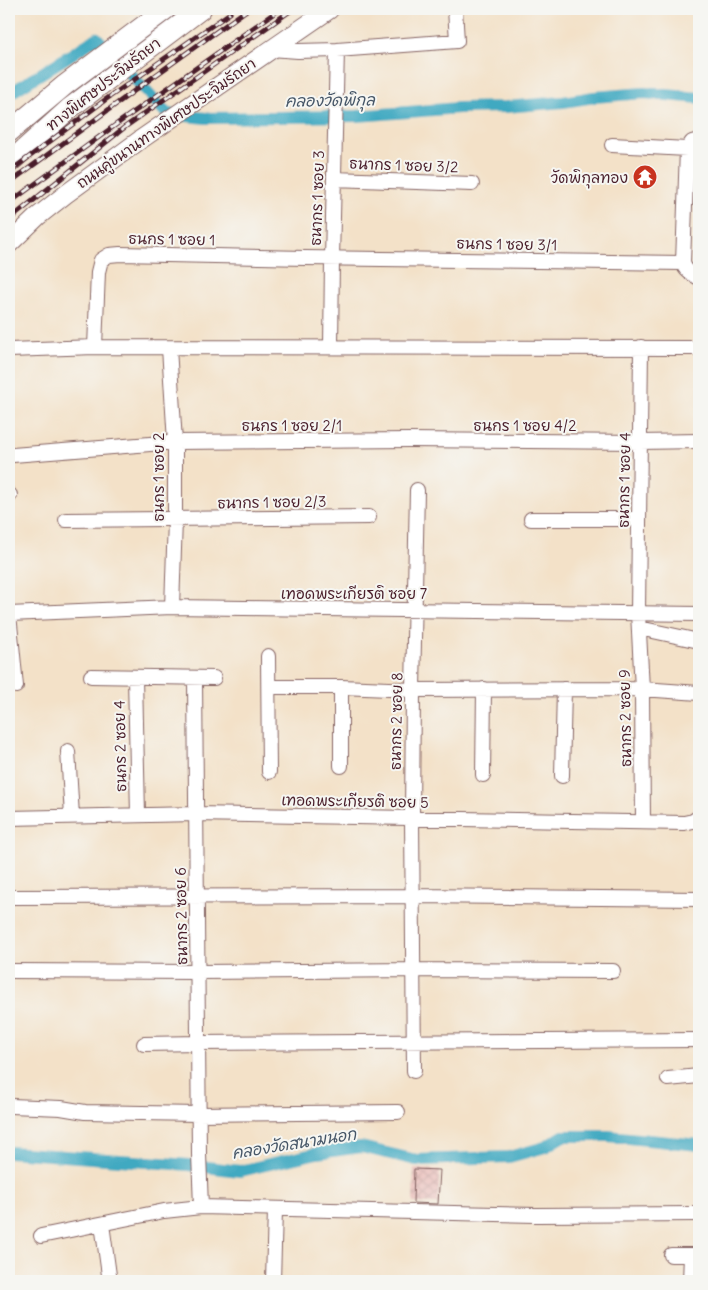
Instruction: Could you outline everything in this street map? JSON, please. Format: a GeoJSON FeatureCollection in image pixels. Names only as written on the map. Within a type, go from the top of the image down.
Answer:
{"type":"FeatureCollection","features":[{"type":"Feature","properties":{"kind":"highway","name":"ทางพิเศษประจิมรัถยา"},"geometry":{"type":"LineString","coordinates":[[9,132],[65,85],[166,9]]}},
{"type":"Feature","properties":{"kind":"highway","name":"ทางพิเศษประจิมรัถยา"},"geometry":{"type":"LineString","coordinates":[[9,163],[70,108],[201,9]]}},
{"type":"Feature","properties":{"kind":"main road"},"geometry":{"type":"LineString","coordinates":[[9,121],[92,57],[150,9]]}},
{"type":"Feature","properties":{"kind":"main road","name":"ถนนคู่ขนานทางพิเศษประจิมรัถยา"},"geometry":{"type":"LineString","coordinates":[[9,244],[66,194],[157,128],[330,9]]}},
{"type":"Feature","properties":{"kind":"street"},"geometry":{"type":"LineString","coordinates":[[271,49],[298,51],[337,50],[457,41],[455,9]]}},
{"type":"Feature","properties":{"kind":"street","name":"ธนากร 1 ซอย 3"},"geometry":{"type":"LineString","coordinates":[[331,347],[337,50]]}},
{"type":"Feature","properties":{"kind":"street"},"geometry":{"type":"LineString","coordinates":[[699,140],[692,142],[687,149],[683,263],[689,272],[699,278]]}},
{"type":"Feature","properties":{"kind":"street"},"geometry":{"type":"LineString","coordinates":[[612,145],[687,149]]}},
{"type":"Feature","properties":{"kind":"street","name":"ธนากร 1 ซอย 3/2"},"geometry":{"type":"LineString","coordinates":[[334,179],[472,184]]}},
{"type":"Feature","properties":{"kind":"street","name":"ธนกร 1 ซอย 1"},"geometry":{"type":"LineString","coordinates":[[95,347],[98,272],[101,260],[109,255],[332,258]]}},
{"type":"Feature","properties":{"kind":"street","name":"ธนกร 1 ซอย 3/1"},"geometry":{"type":"LineString","coordinates":[[332,258],[683,263]]}},
{"type":"Feature","properties":{"kind":"street"},"geometry":{"type":"LineString","coordinates":[[9,350],[95,347],[699,348]]}},
{"type":"Feature","properties":{"kind":"street","name":"ธนกร 1 ซอย 2"},"geometry":{"type":"LineString","coordinates":[[169,348],[175,442],[172,607]]}},
{"type":"Feature","properties":{"kind":"street","name":"ธนากร 1 ซอย 4"},"geometry":{"type":"LineString","coordinates":[[638,613],[641,348]]}},
{"type":"Feature","properties":{"kind":"street","name":"ธนกร 1 ซอย 2/1"},"geometry":{"type":"LineString","coordinates":[[13,455],[175,442],[409,440]]}},
{"type":"Feature","properties":{"kind":"street","name":"ธนกร 1 ซอย 4/2"},"geometry":{"type":"LineString","coordinates":[[409,440],[699,441]]}},
{"type":"Feature","properties":{"kind":"street","name":"ธนากร 2 ซอย 8"},"geometry":{"type":"LineString","coordinates":[[414,1071],[412,818],[417,490]]}},
{"type":"Feature","properties":{"kind":"street","name":"ธนากร 1 ซอย 2/3"},"geometry":{"type":"LineString","coordinates":[[66,520],[369,517]]}},
{"type":"Feature","properties":{"kind":"street"},"geometry":{"type":"LineString","coordinates":[[531,519],[639,519]]}},
{"type":"Feature","properties":{"kind":"street","name":"เทอดพระเกียรติ ซอย 7"},"geometry":{"type":"LineString","coordinates":[[9,614],[172,607],[699,614]]}},
{"type":"Feature","properties":{"kind":"street","name":"ธนากร 2 ซอย 9"},"geometry":{"type":"LineString","coordinates":[[638,613],[642,689],[643,822]]}},
{"type":"Feature","properties":{"kind":"street"},"geometry":{"type":"LineString","coordinates":[[9,614],[16,686]]}},
{"type":"Feature","properties":{"kind":"street"},"geometry":{"type":"LineString","coordinates":[[639,628],[699,641]]}},
{"type":"Feature","properties":{"kind":"street"},"geometry":{"type":"LineString","coordinates":[[268,656],[269,772]]}},
{"type":"Feature","properties":{"kind":"street"},"geometry":{"type":"LineString","coordinates":[[92,676],[214,678]]}},
{"type":"Feature","properties":{"kind":"street","name":"ธนกร 2 ซอย 4"},"geometry":{"type":"LineString","coordinates":[[135,677],[138,815]]}},
{"type":"Feature","properties":{"kind":"street","name":"ธนากร 2 ซอย 6"},"geometry":{"type":"LineString","coordinates":[[195,678],[198,1114],[201,1207]]}},
{"type":"Feature","properties":{"kind":"street"},"geometry":{"type":"LineString","coordinates":[[269,687],[413,690],[642,689],[699,692]]}},
{"type":"Feature","properties":{"kind":"street"},"geometry":{"type":"LineString","coordinates":[[341,687],[341,766]]}},
{"type":"Feature","properties":{"kind":"street"},"geometry":{"type":"LineString","coordinates":[[483,776],[484,689]]}},
{"type":"Feature","properties":{"kind":"street"},"geometry":{"type":"LineString","coordinates":[[562,776],[564,689]]}},
{"type":"Feature","properties":{"kind":"street"},"geometry":{"type":"LineString","coordinates":[[68,752],[72,816]]}},
{"type":"Feature","properties":{"kind":"street","name":"เทอดพระเกียรติ ซอย 5"},"geometry":{"type":"LineString","coordinates":[[9,818],[196,814],[684,823],[693,822],[699,817]]}},
{"type":"Feature","properties":{"kind":"street"},"geometry":{"type":"LineString","coordinates":[[9,896],[412,896],[699,899]]}},
{"type":"Feature","properties":{"kind":"street"},"geometry":{"type":"LineString","coordinates":[[9,971],[414,970],[613,972]]}},
{"type":"Feature","properties":{"kind":"street"},"geometry":{"type":"LineString","coordinates":[[144,1044],[699,1040]]}},
{"type":"Feature","properties":{"kind":"street"},"geometry":{"type":"LineString","coordinates":[[668,1079],[699,1076]]}},
{"type":"Feature","properties":{"kind":"street"},"geometry":{"type":"LineString","coordinates":[[11,1106],[61,1108],[85,1112],[198,1114],[398,1112]]}},
{"type":"Feature","properties":{"kind":"street"},"geometry":{"type":"LineString","coordinates":[[41,1236],[164,1211],[201,1207],[536,1214],[699,1214]]}},
{"type":"Feature","properties":{"kind":"street"},"geometry":{"type":"LineString","coordinates":[[274,1281],[275,1210]]}},
{"type":"Feature","properties":{"kind":"street"},"geometry":{"type":"LineString","coordinates":[[102,1224],[109,1275]]}},
{"type":"Feature","properties":{"kind":"street"},"geometry":{"type":"LineString","coordinates":[[671,1255],[695,1255],[690,1281]]}},
{"type":"Feature","properties":{"kind":"building"},"geometry":{"type":"Polygon","coordinates":[[[414,1169],[440,1170],[438,1204],[413,1203],[414,1169]]]}},
{"type":"Feature","properties":{"kind":"waterway","name":"คลองวัดพิกุล"},"geometry":{"type":"LineString","coordinates":[[9,94],[97,38],[167,114],[206,118],[357,116],[459,108],[506,107],[644,93],[699,98]]}},
{"type":"Feature","properties":{"kind":"waterway","name":"คลองวัดสนามนอก"},"geometry":{"type":"LineString","coordinates":[[9,1152],[189,1165],[240,1171],[317,1153],[361,1147],[416,1160],[509,1157],[545,1147],[563,1136],[608,1136],[699,1145]]}},
{"type":"Feature","properties":{"kind":"railway"},"geometry":{"type":"LineString","coordinates":[[9,183],[248,9]]}},
{"type":"Feature","properties":{"kind":"railway"},"geometry":{"type":"LineString","coordinates":[[9,203],[280,9]]}},
{"type":"Feature","properties":{"kind":"railway"},"geometry":{"type":"LineString","coordinates":[[9,220],[125,127],[293,9]]}},
{"type":"Feature","properties":{"kind":"railway"},"geometry":{"type":"LineString","coordinates":[[9,172],[105,100],[230,13]]}},
{"type":"Feature","properties":{"kind":"place","name":"วัดพิกุลทอง"},"geometry":{"type":"Point","coordinates":[645,177]}}]}
